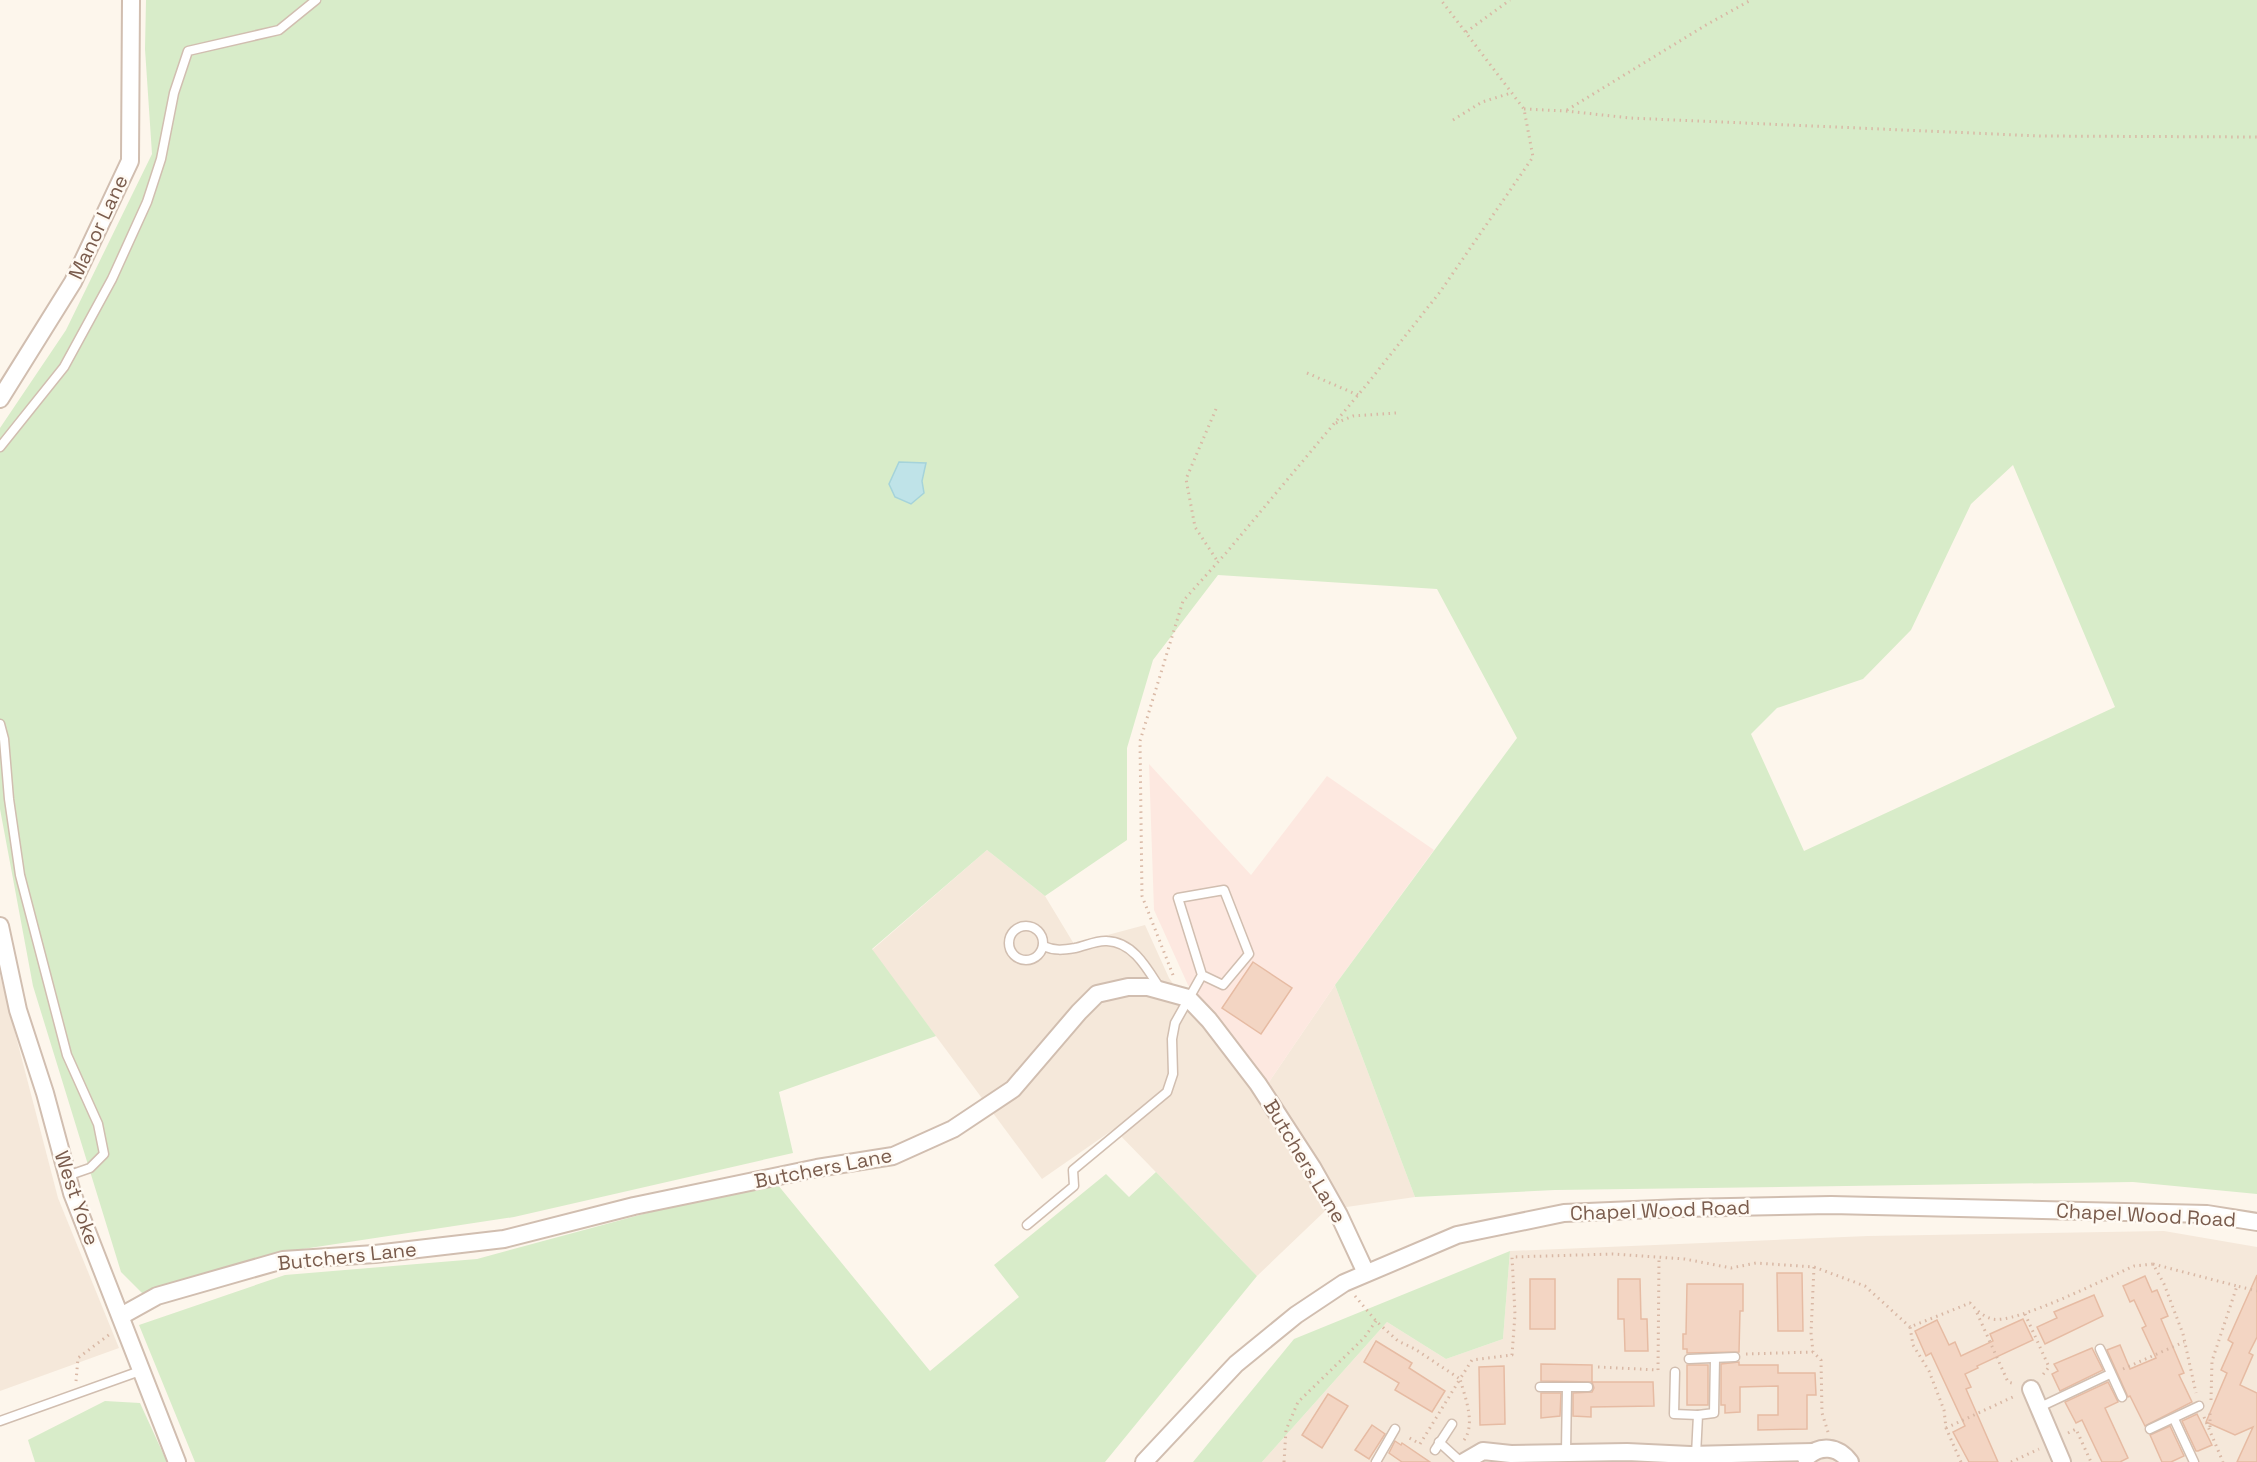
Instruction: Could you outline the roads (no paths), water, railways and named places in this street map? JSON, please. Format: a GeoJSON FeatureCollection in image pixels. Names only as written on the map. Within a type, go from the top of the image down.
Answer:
{"type":"FeatureCollection","features":[{"type":"Feature","properties":{"kind":"street","name":"Manor Lane"},"geometry":{"type":"LineString","coordinates":[[0,399],[73,282],[130,161],[131,0]]}},
{"type":"Feature","properties":{"kind":"street","name":"West Yoke"},"geometry":{"type":"LineString","coordinates":[[0,926],[18,1010],[45,1093],[72,1193],[177,1462]]}},
{"type":"Feature","properties":{"kind":"street","name":"Butchers Lane"},"geometry":{"type":"LineString","coordinates":[[122,1320],[157,1296],[283,1260],[375,1254],[504,1239],[634,1206],[817,1168],[893,1156],[953,1129],[1013,1089],[1078,1012],[1097,994],[1128,987],[1148,987],[1184,996],[1209,1020],[1258,1084],[1312,1167],[1339,1215],[1366,1273]]}},
{"type":"Feature","properties":{"kind":"street","name":"Chapel Wood Road"},"geometry":{"type":"LineString","coordinates":[[1144,1462],[1236,1364],[1296,1316],[1344,1283],[1457,1235],[1564,1213],[1831,1205],[2207,1215],[2257,1222]]}},
{"type":"Feature","properties":{"kind":"street"},"geometry":{"type":"LineString","coordinates":[[2031,1389],[2062,1462]]}},
{"type":"Feature","properties":{"kind":"street"},"geometry":{"type":"LineString","coordinates":[[1462,1462],[1483,1450],[1510,1458],[1566,1452],[1627,1452],[1692,1457],[1809,1457],[1822,1448],[1833,1448],[1844,1454],[1850,1462]]}},
{"type":"Feature","properties":{"kind":"lane"},"geometry":{"type":"LineString","coordinates":[[0,447],[64,367],[112,279],[147,202],[161,159],[174,93],[188,51],[279,30],[316,0]]}},
{"type":"Feature","properties":{"kind":"lane"},"geometry":{"type":"LineString","coordinates":[[0,724],[4,739],[9,799],[20,875],[68,1055],[98,1124],[104,1154],[90,1168],[67,1176]]}},
{"type":"Feature","properties":{"kind":"lane"},"geometry":{"type":"LineString","coordinates":[[1224,890],[1249,954],[1223,985],[1202,975],[1178,898],[1224,890]]}},
{"type":"Feature","properties":{"kind":"lane"},"geometry":{"type":"LineString","coordinates":[[1029,927],[1041,935],[1043,946],[1038,956],[1022,960],[1012,953],[1010,942],[1014,932],[1029,927]]}},
{"type":"Feature","properties":{"kind":"lane"},"geometry":{"type":"LineString","coordinates":[[1043,946],[1061,951],[1108,940],[1135,953],[1162,990]]}},
{"type":"Feature","properties":{"kind":"lane"},"geometry":{"type":"LineString","coordinates":[[1027,1225],[1074,1186],[1073,1170],[1167,1092],[1173,1074],[1172,1039],[1175,1023],[1184,996],[1202,975]]}},
{"type":"Feature","properties":{"kind":"lane"},"geometry":{"type":"LineString","coordinates":[[2100,1349],[2121,1396]]}},
{"type":"Feature","properties":{"kind":"lane"},"geometry":{"type":"LineString","coordinates":[[1689,1359],[1735,1357]]}},
{"type":"Feature","properties":{"kind":"lane"},"geometry":{"type":"LineString","coordinates":[[1675,1372],[1674,1414],[1714,1413],[1714,1358]]}},
{"type":"Feature","properties":{"kind":"lane"},"geometry":{"type":"LineString","coordinates":[[0,1421],[140,1371]]}},
{"type":"Feature","properties":{"kind":"lane"},"geometry":{"type":"LineString","coordinates":[[2040,1407],[2110,1374]]}},
{"type":"Feature","properties":{"kind":"lane"},"geometry":{"type":"LineString","coordinates":[[1566,1452],[1567,1387]]}},
{"type":"Feature","properties":{"kind":"lane"},"geometry":{"type":"LineString","coordinates":[[1540,1388],[1587,1387]]}},
{"type":"Feature","properties":{"kind":"lane"},"geometry":{"type":"LineString","coordinates":[[2150,1429],[2199,1406]]}},
{"type":"Feature","properties":{"kind":"lane"},"geometry":{"type":"LineString","coordinates":[[1692,1457],[1698,1415]]}},
{"type":"Feature","properties":{"kind":"lane"},"geometry":{"type":"LineString","coordinates":[[2174,1419],[2194,1462]]}},
{"type":"Feature","properties":{"kind":"lane"},"geometry":{"type":"LineString","coordinates":[[1452,1424],[1437,1446],[1462,1462]]}},
{"type":"Feature","properties":{"kind":"lane"},"geometry":{"type":"LineString","coordinates":[[1377,1461],[1395,1429]]}},
{"type":"Feature","properties":{"kind":"water"},"geometry":{"type":"Polygon","coordinates":[[[899,462],[926,463],[922,481],[924,493],[911,504],[895,497],[889,484],[899,462]]]}}]}
